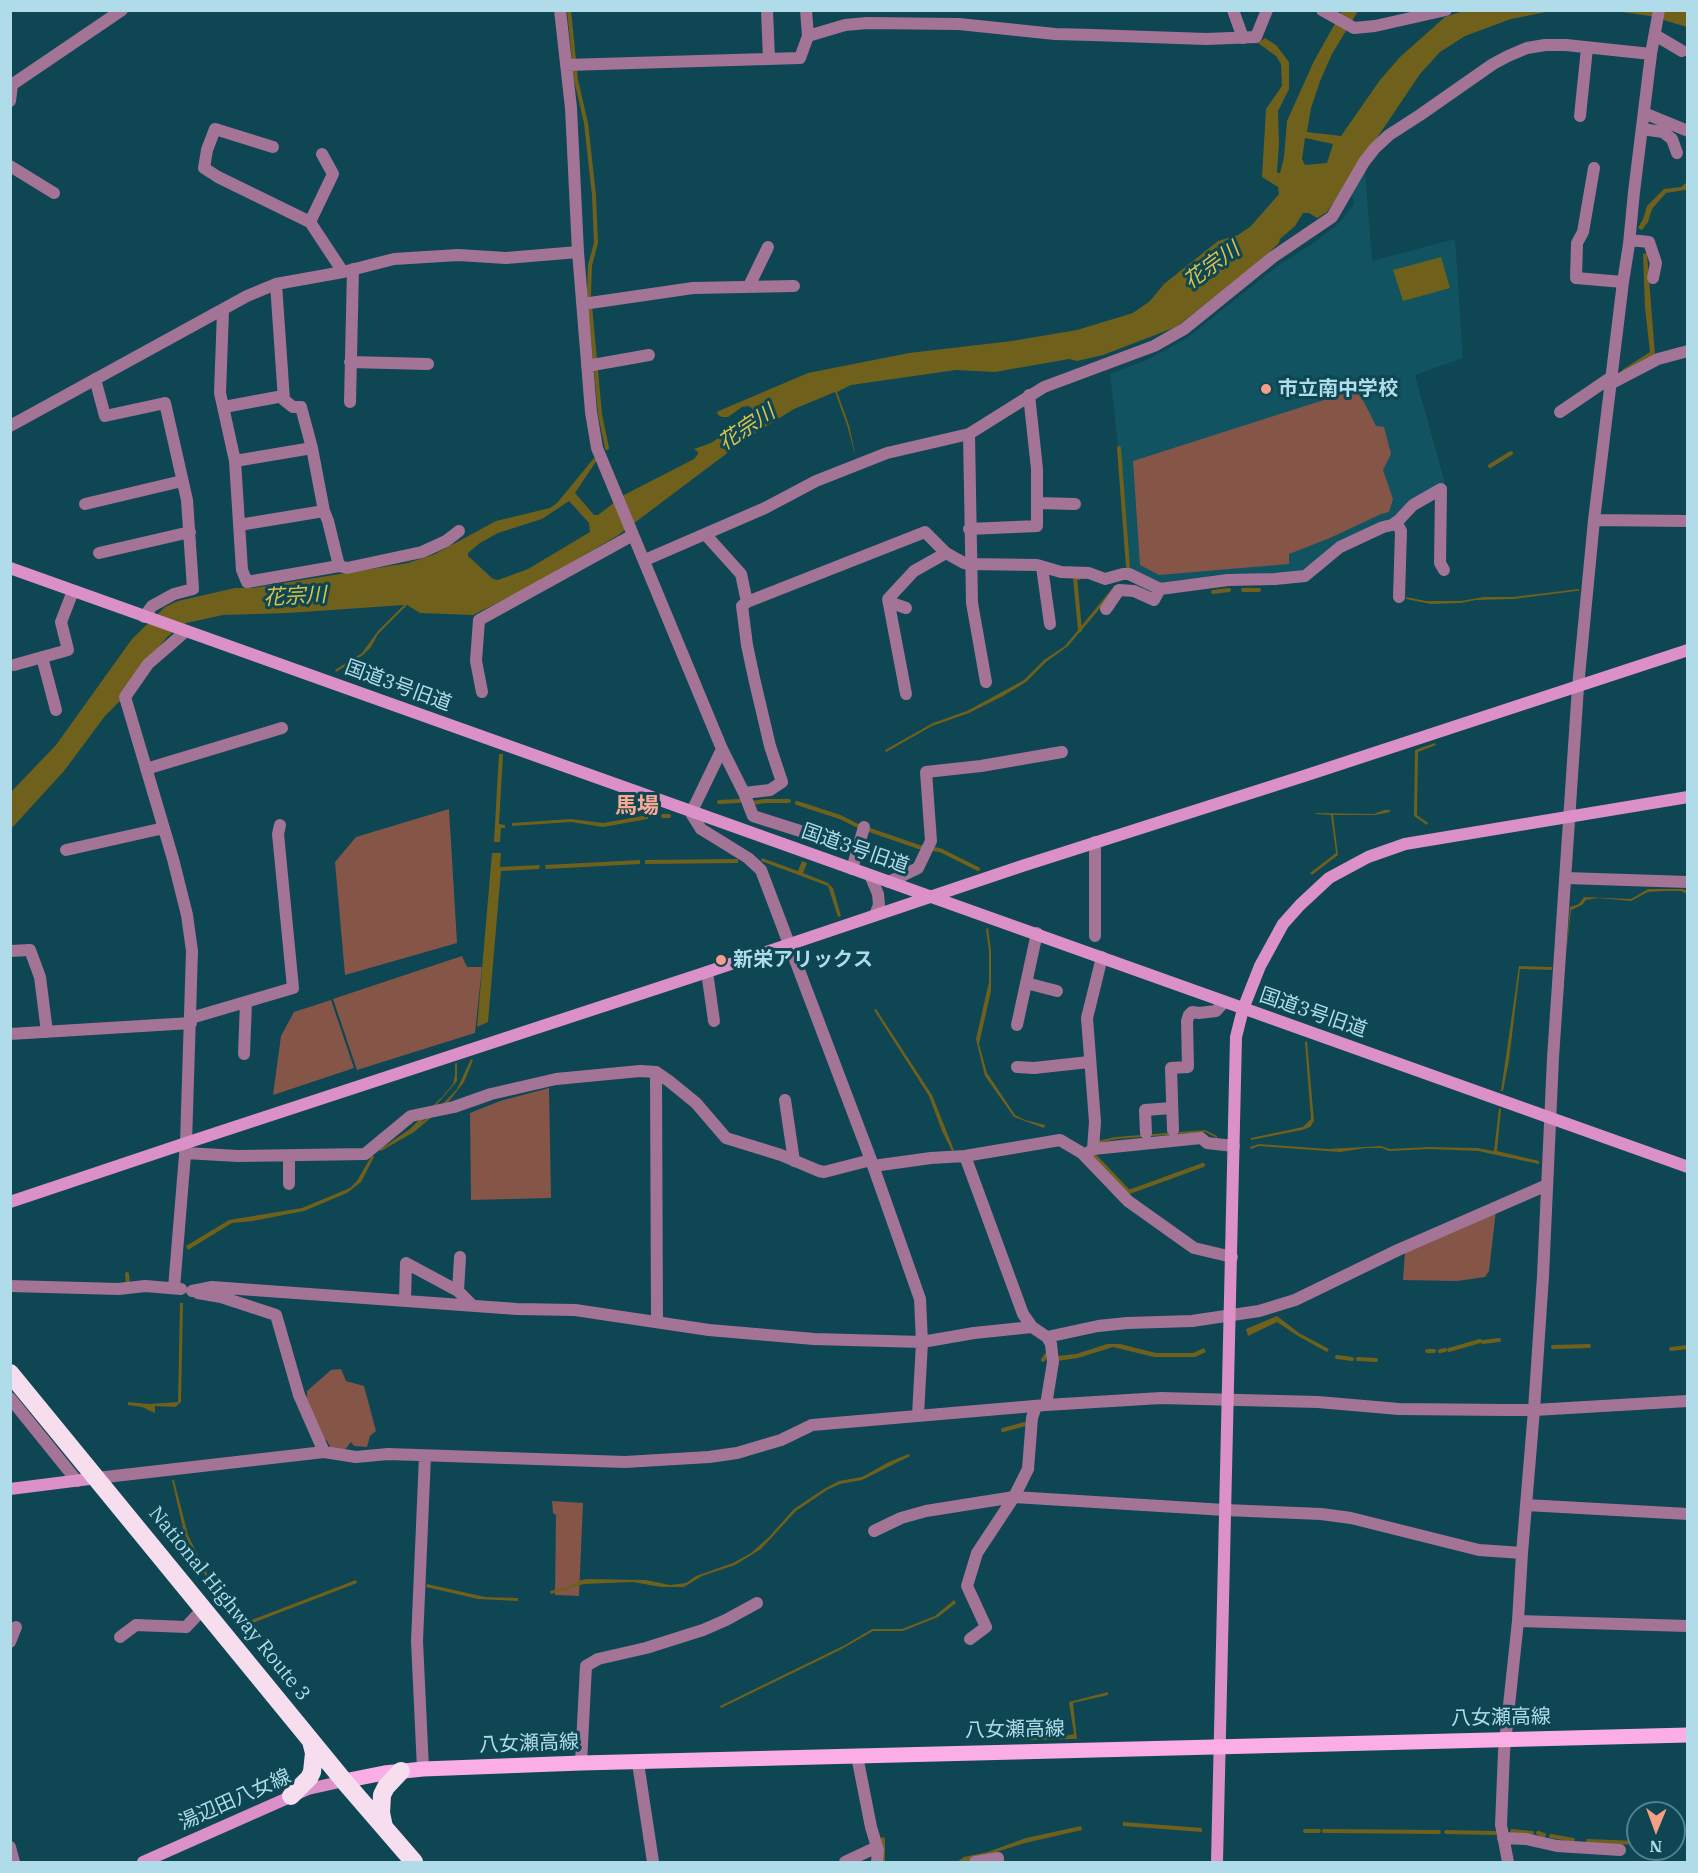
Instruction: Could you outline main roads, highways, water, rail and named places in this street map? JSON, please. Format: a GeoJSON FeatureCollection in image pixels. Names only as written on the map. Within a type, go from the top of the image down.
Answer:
{"type":"FeatureCollection","features":[{"type":"Feature","properties":{"kind":"highway","name":"National Highway Route 3"},"geometry":{"type":"LineString","coordinates":[[14,1385],[97,1478],[311,1741],[414,1863]]}},
{"type":"Feature","properties":{"kind":"highway"},"geometry":{"type":"LineString","coordinates":[[291,1796],[312,1772],[314,1753],[311,1741]]}},
{"type":"Feature","properties":{"kind":"highway"},"geometry":{"type":"LineString","coordinates":[[384,1827],[381,1813],[382,1795],[386,1787],[401,1771]]}},
{"type":"Feature","properties":{"kind":"main road","name":"八女瀬高線"},"geometry":{"type":"LineString","coordinates":[[344,1781],[423,1769],[581,1763],[1688,1735]]}},
{"type":"Feature","properties":{"kind":"water","name":"花宗川"},"geometry":{"type":"Polygon","coordinates":[[[1342,11],[1358,11],[1332,54],[1320,81],[1311,108],[1307,132],[1341,136],[1380,80],[1400,57],[1445,17],[1463,11],[1551,11],[1511,19],[1465,36],[1440,52],[1420,74],[1327,212],[1317,218],[1309,213],[1303,213],[1295,226],[1261,260],[1176,327],[1103,355],[1077,361],[1069,359],[995,372],[956,370],[851,385],[837,392],[849,425],[856,458],[835,392],[794,409],[750,436],[617,536],[527,588],[473,615],[420,613],[407,605],[378,634],[371,647],[363,655],[336,672],[335,670],[362,653],[378,631],[404,605],[223,615],[186,623],[168,636],[64,771],[11,829],[11,792],[56,745],[132,639],[165,607],[178,601],[235,588],[253,588],[408,563],[435,554],[496,521],[550,508],[557,503],[594,458],[597,460],[575,493],[594,515],[598,515],[624,495],[694,459],[698,452],[694,449],[711,443],[744,421],[753,411],[748,406],[742,407],[728,417],[722,417],[717,412],[808,373],[909,353],[1012,341],[1077,330],[1133,313],[1150,301],[1164,284],[1218,241],[1238,235],[1251,226],[1279,194],[1278,187],[1262,177],[1266,109],[1282,86],[1281,64],[1276,56],[1258,43],[1265,38],[1276,45],[1289,62],[1289,89],[1278,111],[1277,173],[1280,173],[1284,157],[1287,121],[1314,61],[1342,11]],[[1305,138],[1302,159],[1305,165],[1327,163],[1333,144],[1305,138]],[[569,501],[542,519],[498,533],[480,543],[468,553],[468,556],[493,579],[498,580],[528,569],[590,532],[589,523],[569,501]]]}},
{"type":"Feature","properties":{"kind":"water"},"geometry":{"type":"Polygon","coordinates":[[[1615,11],[1687,11],[1687,27],[1650,16],[1615,11]]]}},
{"type":"Feature","properties":{"kind":"water"},"geometry":{"type":"Polygon","coordinates":[[[1687,182],[1685,190],[1666,193],[1652,209],[1648,222],[1642,230],[1638,228],[1647,206],[1664,189],[1681,187],[1687,182]]]}},
{"type":"Feature","properties":{"kind":"water"},"geometry":{"type":"Polygon","coordinates":[[[1647,253],[1655,355],[1624,374],[1622,370],[1650,352],[1645,308],[1643,254],[1647,253]]]}},
{"type":"Feature","properties":{"kind":"water"},"geometry":{"type":"Polygon","coordinates":[[[1441,257],[1450,288],[1403,301],[1393,270],[1441,257]]]}},
{"type":"Feature","properties":{"kind":"water"},"geometry":{"type":"Polygon","coordinates":[[[1115,585],[1125,585],[1136,589],[1102,606],[1068,646],[1046,662],[1026,682],[969,713],[932,726],[886,752],[885,750],[933,723],[967,711],[1024,680],[1044,660],[1065,646],[1115,585]]]}},
{"type":"Feature","properties":{"kind":"water"},"geometry":{"type":"Polygon","coordinates":[[[1579,589],[1579,591],[1514,599],[1476,600],[1461,603],[1431,604],[1406,599],[1406,597],[1426,601],[1461,601],[1579,589]]]}},
{"type":"Feature","properties":{"kind":"water"},"geometry":{"type":"Polygon","coordinates":[[[1435,743],[1436,745],[1418,752],[1417,815],[1428,823],[1427,825],[1414,816],[1415,750],[1435,743]]]}},
{"type":"Feature","properties":{"kind":"water"},"geometry":{"type":"Polygon","coordinates":[[[499,754],[503,754],[499,824],[505,825],[505,828],[501,828],[500,842],[494,842],[499,754]]]}},
{"type":"Feature","properties":{"kind":"water"},"geometry":{"type":"Polygon","coordinates":[[[1390,810],[1390,812],[1375,815],[1333,815],[1338,855],[1312,875],[1310,873],[1336,853],[1331,815],[1315,813],[1374,814],[1390,810]]]}},
{"type":"Feature","properties":{"kind":"water"},"geometry":{"type":"Polygon","coordinates":[[[648,815],[648,819],[603,827],[571,822],[512,826],[512,823],[571,819],[603,823],[648,815]]]}},
{"type":"Feature","properties":{"kind":"water"},"geometry":{"type":"Polygon","coordinates":[[[492,853],[501,853],[500,867],[540,865],[539,869],[501,871],[488,1022],[477,1027],[492,853]]]}},
{"type":"Feature","properties":{"kind":"water"},"geometry":{"type":"Polygon","coordinates":[[[762,858],[798,871],[802,861],[807,863],[803,873],[828,883],[833,888],[841,916],[838,917],[828,886],[761,861],[762,858]]]}},
{"type":"Feature","properties":{"kind":"water"},"geometry":{"type":"Polygon","coordinates":[[[738,859],[738,863],[645,864],[645,860],[738,859]]]}},
{"type":"Feature","properties":{"kind":"water"},"geometry":{"type":"Polygon","coordinates":[[[640,860],[640,864],[546,869],[545,865],[640,860]]]}},
{"type":"Feature","properties":{"kind":"water"},"geometry":{"type":"Polygon","coordinates":[[[1648,889],[1683,889],[1687,891],[1687,894],[1681,891],[1664,891],[1648,892],[1631,901],[1598,898],[1586,900],[1582,905],[1571,910],[1566,956],[1570,907],[1579,904],[1584,897],[1631,899],[1648,889]]]}},
{"type":"Feature","properties":{"kind":"water"},"geometry":{"type":"Polygon","coordinates":[[[988,928],[991,950],[991,991],[979,1044],[987,1073],[1015,1115],[1045,1125],[1044,1128],[1014,1117],[985,1076],[976,1039],[989,982],[986,929],[988,928]]]}},
{"type":"Feature","properties":{"kind":"water"},"geometry":{"type":"Polygon","coordinates":[[[1519,966],[1552,967],[1552,970],[1520,969],[1509,1060],[1503,1091],[1501,1091],[1519,966]]]}},
{"type":"Feature","properties":{"kind":"water"},"geometry":{"type":"Polygon","coordinates":[[[876,1009],[932,1095],[954,1150],[952,1151],[942,1131],[929,1096],[874,1010],[876,1009]]]}},
{"type":"Feature","properties":{"kind":"water"},"geometry":{"type":"Polygon","coordinates":[[[1307,1041],[1314,1121],[1310,1127],[1302,1130],[1251,1140],[1251,1138],[1303,1127],[1311,1119],[1305,1042],[1307,1041]]]}},
{"type":"Feature","properties":{"kind":"water"},"geometry":{"type":"Polygon","coordinates":[[[471,1059],[473,1060],[464,1082],[446,1105],[414,1132],[381,1151],[379,1150],[410,1129],[442,1097],[453,1084],[455,1063],[457,1063],[457,1081],[421,1123],[438,1109],[457,1089],[471,1059]]]}},
{"type":"Feature","properties":{"kind":"water"},"geometry":{"type":"Polygon","coordinates":[[[1499,1108],[1501,1109],[1497,1151],[1539,1161],[1539,1164],[1478,1151],[1429,1149],[1389,1151],[1382,1148],[1366,1148],[1340,1152],[1259,1146],[1251,1149],[1250,1147],[1259,1144],[1328,1149],[1381,1146],[1390,1149],[1429,1147],[1477,1148],[1494,1151],[1499,1108]]]}},
{"type":"Feature","properties":{"kind":"water"},"geometry":{"type":"Polygon","coordinates":[[[1205,1130],[1217,1138],[1205,1132],[1117,1139],[1098,1143],[1097,1141],[1115,1137],[1205,1130]]]}},
{"type":"Feature","properties":{"kind":"water"},"geometry":{"type":"Polygon","coordinates":[[[372,1155],[374,1157],[361,1182],[347,1193],[304,1211],[232,1223],[188,1250],[186,1246],[229,1220],[302,1208],[350,1188],[357,1181],[372,1155]]]}},
{"type":"Feature","properties":{"kind":"water"},"geometry":{"type":"Polygon","coordinates":[[[180,1303],[183,1303],[181,1402],[175,1407],[155,1406],[155,1413],[142,1407],[128,1405],[128,1402],[149,1404],[178,1402],[180,1303]]]}},
{"type":"Feature","properties":{"kind":"water"},"geometry":{"type":"Polygon","coordinates":[[[1277,1316],[1299,1333],[1329,1349],[1327,1352],[1277,1322],[1248,1336],[1246,1329],[1277,1316]]]}},
{"type":"Feature","properties":{"kind":"water"},"geometry":{"type":"Polygon","coordinates":[[[1107,1344],[1120,1344],[1156,1353],[1193,1353],[1204,1348],[1206,1352],[1195,1357],[1154,1357],[1113,1347],[1078,1358],[1057,1361],[1057,1356],[1076,1354],[1107,1344]]]}},
{"type":"Feature","properties":{"kind":"water"},"geometry":{"type":"Polygon","coordinates":[[[909,1454],[910,1456],[862,1480],[840,1484],[827,1490],[796,1511],[761,1549],[735,1565],[702,1576],[684,1587],[661,1587],[633,1582],[584,1584],[551,1594],[550,1591],[588,1579],[646,1580],[670,1585],[686,1583],[696,1576],[733,1563],[751,1553],[794,1509],[824,1489],[839,1481],[862,1477],[909,1454]]]}},
{"type":"Feature","properties":{"kind":"water"},"geometry":{"type":"Polygon","coordinates":[[[172,1480],[174,1480],[188,1535],[213,1586],[211,1587],[184,1533],[172,1480]]]}},
{"type":"Feature","properties":{"kind":"water"},"geometry":{"type":"Polygon","coordinates":[[[356,1580],[357,1583],[250,1624],[235,1622],[219,1601],[221,1599],[236,1619],[249,1621],[356,1580]]]}},
{"type":"Feature","properties":{"kind":"water"},"geometry":{"type":"Polygon","coordinates":[[[427,1584],[485,1597],[518,1598],[518,1601],[478,1599],[426,1587],[427,1584]]]}},
{"type":"Feature","properties":{"kind":"water"},"geometry":{"type":"Polygon","coordinates":[[[954,1600],[956,1603],[938,1617],[903,1631],[873,1631],[840,1650],[721,1708],[720,1706],[845,1645],[872,1629],[902,1629],[935,1616],[954,1600]]]}},
{"type":"Feature","properties":{"kind":"water"},"geometry":{"type":"Polygon","coordinates":[[[1108,1692],[1108,1695],[1073,1703],[1077,1739],[1070,1738],[1070,1735],[1074,1734],[1069,1702],[1108,1692]]]}},
{"type":"Feature","properties":{"kind":"water"},"geometry":{"type":"Polygon","coordinates":[[[1123,1822],[1202,1828],[1202,1832],[1123,1826],[1123,1822]]]}},
{"type":"Feature","properties":{"kind":"water"},"geometry":{"type":"Polygon","coordinates":[[[1081,1826],[1082,1830],[957,1862],[964,1857],[988,1852],[1026,1838],[1081,1826]]]}},
{"type":"Feature","properties":{"kind":"waterway"},"geometry":{"type":"LineString","coordinates":[[569,10],[576,80],[586,123],[594,195],[596,243],[590,265],[589,294],[600,414],[607,448]]}},
{"type":"Feature","properties":{"kind":"waterway"},"geometry":{"type":"LineString","coordinates":[[1119,448],[1128,567]]}},
{"type":"Feature","properties":{"kind":"waterway"},"geometry":{"type":"LineString","coordinates":[[1490,466],[1511,453]]}},
{"type":"Feature","properties":{"kind":"waterway"},"geometry":{"type":"LineString","coordinates":[[1079,578],[1075,578],[1080,630]]}},
{"type":"Feature","properties":{"kind":"waterway"},"geometry":{"type":"LineString","coordinates":[[1213,592],[1229,590]]}},
{"type":"Feature","properties":{"kind":"waterway"},"geometry":{"type":"LineString","coordinates":[[1243,590],[1259,590]]}},
{"type":"Feature","properties":{"kind":"waterway"},"geometry":{"type":"LineString","coordinates":[[719,802],[739,801]]}},
{"type":"Feature","properties":{"kind":"waterway"},"geometry":{"type":"LineString","coordinates":[[752,803],[789,801]]}},
{"type":"Feature","properties":{"kind":"waterway"},"geometry":{"type":"LineString","coordinates":[[797,803],[919,847],[940,850],[978,869]]}},
{"type":"Feature","properties":{"kind":"waterway"},"geometry":{"type":"LineString","coordinates":[[663,816],[669,816]]}},
{"type":"Feature","properties":{"kind":"waterway"},"geometry":{"type":"LineString","coordinates":[[1095,1156],[1129,1192],[1203,1165]]}},
{"type":"Feature","properties":{"kind":"waterway"},"geometry":{"type":"LineString","coordinates":[[125,1284],[128,1284],[127,1274]]}},
{"type":"Feature","properties":{"kind":"waterway"},"geometry":{"type":"LineString","coordinates":[[1483,1342],[1499,1340]]}},
{"type":"Feature","properties":{"kind":"waterway"},"geometry":{"type":"LineString","coordinates":[[1449,1350],[1480,1341]]}},
{"type":"Feature","properties":{"kind":"waterway"},"geometry":{"type":"LineString","coordinates":[[1553,1347],[1589,1346]]}},
{"type":"Feature","properties":{"kind":"waterway"},"geometry":{"type":"LineString","coordinates":[[1671,1349],[1688,1347]]}},
{"type":"Feature","properties":{"kind":"waterway"},"geometry":{"type":"LineString","coordinates":[[1440,1351],[1445,1350]]}},
{"type":"Feature","properties":{"kind":"waterway"},"geometry":{"type":"LineString","coordinates":[[1427,1351],[1434,1351]]}},
{"type":"Feature","properties":{"kind":"waterway"},"geometry":{"type":"LineString","coordinates":[[1043,1360],[1046,1355]]}},
{"type":"Feature","properties":{"kind":"waterway"},"geometry":{"type":"LineString","coordinates":[[1337,1357],[1352,1359]]}},
{"type":"Feature","properties":{"kind":"waterway"},"geometry":{"type":"LineString","coordinates":[[1358,1359],[1376,1360]]}},
{"type":"Feature","properties":{"kind":"waterway"},"geometry":{"type":"LineString","coordinates":[[1003,1430],[1025,1424]]}},
{"type":"Feature","properties":{"kind":"waterway"},"geometry":{"type":"LineString","coordinates":[[1026,1738],[1073,1737]]}},
{"type":"Feature","properties":{"kind":"waterway"},"geometry":{"type":"LineString","coordinates":[[1305,1831],[1319,1831]]}},
{"type":"Feature","properties":{"kind":"waterway"},"geometry":{"type":"LineString","coordinates":[[1324,1831],[1439,1832]]}},
{"type":"Feature","properties":{"kind":"waterway"},"geometry":{"type":"LineString","coordinates":[[1512,1831],[1532,1833]]}},
{"type":"Feature","properties":{"kind":"waterway"},"geometry":{"type":"LineString","coordinates":[[1446,1832],[1495,1833]]}},
{"type":"Feature","properties":{"kind":"waterway"},"geometry":{"type":"LineString","coordinates":[[1538,1833],[1544,1835]]}},
{"type":"Feature","properties":{"kind":"waterway"},"geometry":{"type":"LineString","coordinates":[[1551,1836],[1573,1840]]}},
{"type":"Feature","properties":{"kind":"waterway"},"geometry":{"type":"LineString","coordinates":[[883,1839],[883,1862]]}},
{"type":"Feature","properties":{"kind":"waterway"},"geometry":{"type":"LineString","coordinates":[[1588,1841],[1626,1843]]}},
{"type":"Feature","properties":{"kind":"place","name":"市立南中学校"},"geometry":{"type":"Point","coordinates":[1266,389]}},
{"type":"Feature","properties":{"kind":"place","name":"新栄アリックス"},"geometry":{"type":"Point","coordinates":[721,960]}},
{"type":"Feature","properties":{"kind":"district","name":"馬場"},"geometry":{"type":"Point","coordinates":[637,807]}}]}
